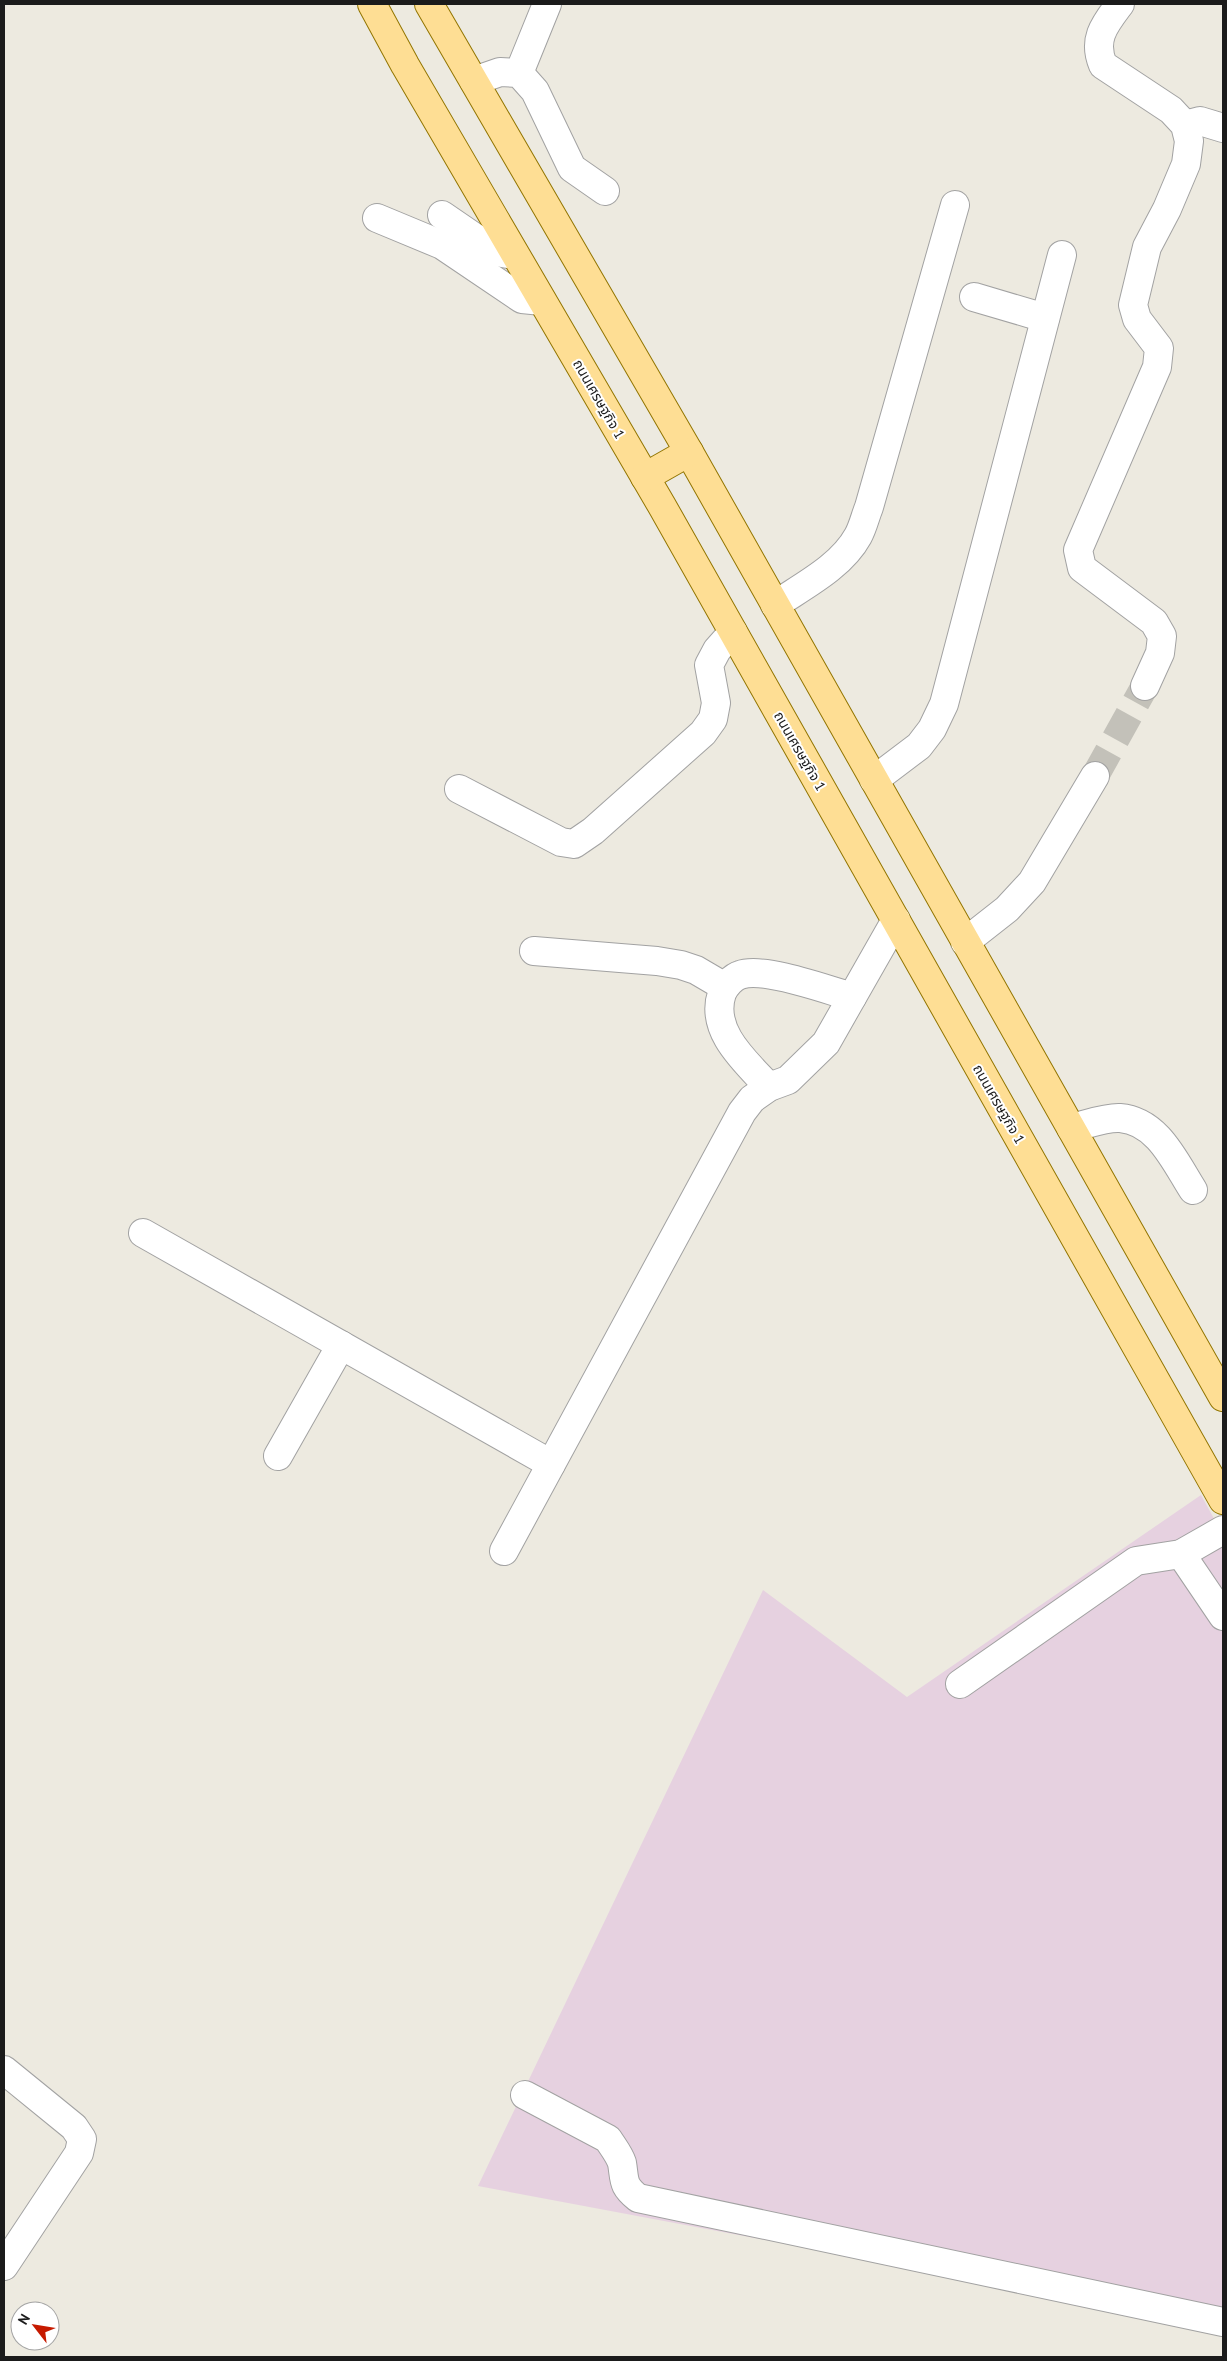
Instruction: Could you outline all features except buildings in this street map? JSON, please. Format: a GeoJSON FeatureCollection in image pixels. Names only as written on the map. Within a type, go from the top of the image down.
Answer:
{"type":"FeatureCollection","features":[{"type":"Feature","properties":{"kind":"main road","name":"ถนนเศรษฐกิจ 1"},"geometry":{"type":"LineString","coordinates":[[372,4],[542,301],[645,476],[1223,1500]]}},
{"type":"Feature","properties":{"kind":"main road"},"geometry":{"type":"LineString","coordinates":[[429,4],[689,452],[1223,1397]]}},
{"type":"Feature","properties":{"kind":"main road"},"geometry":{"type":"LineString","coordinates":[[645,476],[689,452]]}},
{"type":"Feature","properties":{"kind":"street"},"geometry":{"type":"LineString","coordinates":[[519,73],[547,4]]}},
{"type":"Feature","properties":{"kind":"street"},"geometry":{"type":"LineString","coordinates":[[1120,4],[1105,24],[1099,41],[1098,53],[1104,65],[1171,110],[1185,125],[1190,141],[1186,164],[1167,209],[1147,247],[1133,305],[1137,319],[1159,348],[1157,367],[1078,550],[1082,568],[1154,622],[1162,636],[1160,653],[1146,686]]}},
{"type":"Feature","properties":{"kind":"street"},"geometry":{"type":"LineString","coordinates":[[474,82],[500,72],[519,73],[535,91],[572,168],[606,191]]}},
{"type":"Feature","properties":{"kind":"street"},"geometry":{"type":"LineString","coordinates":[[1185,125],[1200,121],[1223,128]]}},
{"type":"Feature","properties":{"kind":"street"},"geometry":{"type":"LineString","coordinates":[[776,605],[822,573],[841,557],[858,537],[869,507],[955,205]]}},
{"type":"Feature","properties":{"kind":"street"},"geometry":{"type":"LineString","coordinates":[[442,216],[496,252],[515,254]]}},
{"type":"Feature","properties":{"kind":"street"},"geometry":{"type":"LineString","coordinates":[[377,218],[442,245],[522,299],[542,301]]}},
{"type":"Feature","properties":{"kind":"street"},"geometry":{"type":"LineString","coordinates":[[874,780],[920,746],[932,729],[944,704],[1062,256]]}},
{"type":"Feature","properties":{"kind":"street"},"geometry":{"type":"LineString","coordinates":[[974,298],[1046,318]]}},
{"type":"Feature","properties":{"kind":"street"},"geometry":{"type":"LineString","coordinates":[[459,789],[561,842],[574,844],[593,831],[703,733],[713,719],[716,703],[708,665],[717,650],[733,632]]}},
{"type":"Feature","properties":{"kind":"street"},"geometry":{"type":"LineString","coordinates":[[966,942],[1001,915],[1032,882],[1095,776]]}},
{"type":"Feature","properties":{"kind":"street"},"geometry":{"type":"LineString","coordinates":[[504,1551],[742,1112],[752,1098],[769,1087],[788,1080],[810,1061],[826,1043],[896,920]]}},
{"type":"Feature","properties":{"kind":"street"},"geometry":{"type":"LineString","coordinates":[[534,952],[657,960],[696,970],[725,987]]}},
{"type":"Feature","properties":{"kind":"street"},"geometry":{"type":"LineString","coordinates":[[769,1087],[734,1049],[720,1021],[718,1007],[725,987],[740,975],[758,974],[781,977],[852,997]]}},
{"type":"Feature","properties":{"kind":"street"},"geometry":{"type":"LineString","coordinates":[[1071,1128],[1119,1117],[1139,1122],[1157,1134],[1193,1190]]}},
{"type":"Feature","properties":{"kind":"street"},"geometry":{"type":"LineString","coordinates":[[143,1233],[551,1464]]}},
{"type":"Feature","properties":{"kind":"street"},"geometry":{"type":"LineString","coordinates":[[278,1456],[341,1345]]}},
{"type":"Feature","properties":{"kind":"street"},"geometry":{"type":"LineString","coordinates":[[960,1684],[1136,1561],[1181,1554],[1223,1530]]}},
{"type":"Feature","properties":{"kind":"street"},"geometry":{"type":"LineString","coordinates":[[1181,1554],[1223,1616]]}},
{"type":"Feature","properties":{"kind":"street"},"geometry":{"type":"LineString","coordinates":[[4,2070],[74,2127],[82,2139],[79,2153],[4,2266]]}},
{"type":"Feature","properties":{"kind":"street"},"geometry":{"type":"LineString","coordinates":[[525,2096],[608,2139],[616,2150],[622,2164],[622,2177],[628,2190],[638,2198],[1223,2322]]}},
{"type":"Feature","properties":{"kind":"shaded area"},"geometry":{"type":"Polygon","coordinates":[[[1201,1495],[1223,1535],[1223,2326],[478,2186],[763,1590],[907,1697],[1201,1495]]]}},
{"type":"Feature","properties":{"kind":"tunnel"},"geometry":{"type":"LineString","coordinates":[[1095,776],[1145,686]]}}]}
